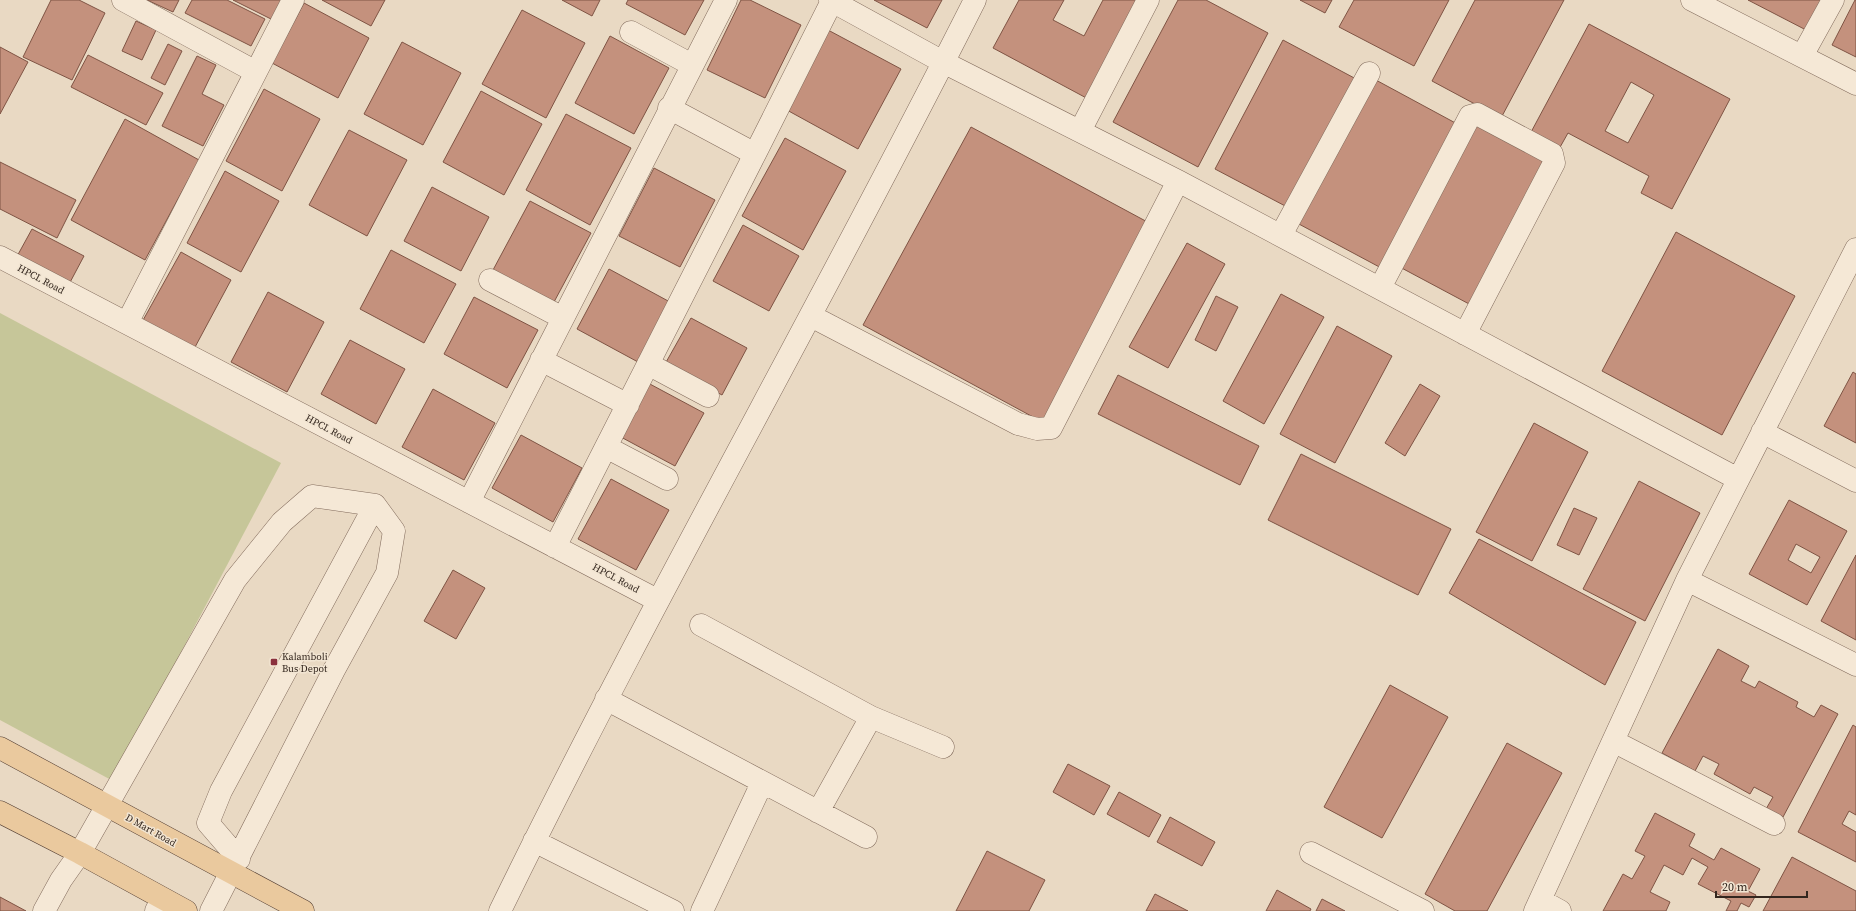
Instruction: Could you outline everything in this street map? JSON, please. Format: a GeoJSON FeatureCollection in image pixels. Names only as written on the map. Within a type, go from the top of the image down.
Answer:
{"type":"FeatureCollection","features":[{"type":"Feature","properties":{"kind":"main road","name":"D Mart Road"},"geometry":{"type":"LineString","coordinates":[[0,748],[107,805],[236,866],[303,911]]}},
{"type":"Feature","properties":{"kind":"main road"},"geometry":{"type":"LineString","coordinates":[[0,812],[80,853],[159,905],[186,911]]}},
{"type":"Feature","properties":{"kind":"street"},"geometry":{"type":"LineString","coordinates":[[123,0],[256,72]]}},
{"type":"Feature","properties":{"kind":"street"},"geometry":{"type":"LineString","coordinates":[[127,323],[293,0]]}},
{"type":"Feature","properties":{"kind":"street"},"geometry":{"type":"LineString","coordinates":[[469,502],[669,108],[726,0]]}},
{"type":"Feature","properties":{"kind":"street"},"geometry":{"type":"LineString","coordinates":[[500,911],[606,699],[811,316],[975,0]]}},
{"type":"Feature","properties":{"kind":"street"},"geometry":{"type":"LineString","coordinates":[[1080,131],[1148,0]]}},
{"type":"Feature","properties":{"kind":"street"},"geometry":{"type":"LineString","coordinates":[[1692,0],[1856,84]]}},
{"type":"Feature","properties":{"kind":"street"},"geometry":{"type":"LineString","coordinates":[[1802,56],[1833,0]]}},
{"type":"Feature","properties":{"kind":"street"},"geometry":{"type":"LineString","coordinates":[[555,547],[831,1],[944,62],[1178,181],[1738,479]]}},
{"type":"Feature","properties":{"kind":"street"},"geometry":{"type":"LineString","coordinates":[[631,32],[692,64]]}},
{"type":"Feature","properties":{"kind":"street"},"geometry":{"type":"LineString","coordinates":[[1280,235],[1369,73]]}},
{"type":"Feature","properties":{"kind":"street"},"geometry":{"type":"LineString","coordinates":[[669,108],[755,154]]}},
{"type":"Feature","properties":{"kind":"street"},"geometry":{"type":"LineString","coordinates":[[1380,288],[1470,116],[1477,114],[1552,154],[1554,163],[1466,334]]}},
{"type":"Feature","properties":{"kind":"street"},"geometry":{"type":"LineString","coordinates":[[811,316],[1018,424],[1037,430],[1052,428],[1178,181]]}},
{"type":"Feature","properties":{"kind":"street"},"geometry":{"type":"LineString","coordinates":[[1560,911],[1538,905],[1687,580],[1856,249]]}},
{"type":"Feature","properties":{"kind":"street","name":"HPCL Road"},"geometry":{"type":"LineString","coordinates":[[0,257],[658,600]]}},
{"type":"Feature","properties":{"kind":"street"},"geometry":{"type":"LineString","coordinates":[[490,280],[563,318]]}},
{"type":"Feature","properties":{"kind":"street"},"geometry":{"type":"LineString","coordinates":[[541,360],[628,405]]}},
{"type":"Feature","properties":{"kind":"street"},"geometry":{"type":"LineString","coordinates":[[648,364],[708,396]]}},
{"type":"Feature","properties":{"kind":"street"},"geometry":{"type":"LineString","coordinates":[[1762,432],[1856,481]]}},
{"type":"Feature","properties":{"kind":"street"},"geometry":{"type":"LineString","coordinates":[[606,447],[667,479]]}},
{"type":"Feature","properties":{"kind":"street"},"geometry":{"type":"LineString","coordinates":[[44,911],[60,880],[80,853],[236,580],[282,522],[312,496],[375,505],[394,531],[387,573],[334,670],[236,866],[211,911]]}},
{"type":"Feature","properties":{"kind":"street"},"geometry":{"type":"LineString","coordinates":[[236,866],[208,822],[221,791],[375,505]]}},
{"type":"Feature","properties":{"kind":"street"},"geometry":{"type":"LineString","coordinates":[[1687,580],[1856,665]]}},
{"type":"Feature","properties":{"kind":"street"},"geometry":{"type":"LineString","coordinates":[[701,624],[871,717],[943,746]]}},
{"type":"Feature","properties":{"kind":"street"},"geometry":{"type":"LineString","coordinates":[[606,699],[866,837]]}},
{"type":"Feature","properties":{"kind":"street"},"geometry":{"type":"LineString","coordinates":[[818,812],[871,717]]}},
{"type":"Feature","properties":{"kind":"street"},"geometry":{"type":"LineString","coordinates":[[1613,741],[1774,824]]}},
{"type":"Feature","properties":{"kind":"street"},"geometry":{"type":"LineString","coordinates":[[702,911],[762,783]]}},
{"type":"Feature","properties":{"kind":"street"},"geometry":{"type":"LineString","coordinates":[[534,841],[673,911]]}},
{"type":"Feature","properties":{"kind":"street"},"geometry":{"type":"LineString","coordinates":[[1311,854],[1423,911]]}},
{"type":"Feature","properties":{"kind":"green space"},"geometry":{"type":"Polygon","coordinates":[[[0,313],[281,463],[113,781],[0,720],[0,313]]]}},
{"type":"Feature","properties":{"kind":"building"},"geometry":{"type":"Polygon","coordinates":[[[51,0],[79,0],[105,13],[72,80],[23,57],[51,0]]]}},
{"type":"Feature","properties":{"kind":"building"},"geometry":{"type":"Polygon","coordinates":[[[147,0],[179,0],[173,12],[147,0]]]}},
{"type":"Feature","properties":{"kind":"building"},"geometry":{"type":"Polygon","coordinates":[[[192,0],[227,0],[265,19],[251,46],[185,13],[192,0]]]}},
{"type":"Feature","properties":{"kind":"building"},"geometry":{"type":"Polygon","coordinates":[[[233,0],[280,0],[285,2],[275,21],[233,0]]]}},
{"type":"Feature","properties":{"kind":"building"},"geometry":{"type":"Polygon","coordinates":[[[322,0],[385,0],[371,26],[322,0]]]}},
{"type":"Feature","properties":{"kind":"building"},"geometry":{"type":"Polygon","coordinates":[[[562,0],[600,0],[592,16],[562,0]]]}},
{"type":"Feature","properties":{"kind":"building"},"geometry":{"type":"Polygon","coordinates":[[[628,0],[704,0],[685,35],[626,4],[628,0]]]}},
{"type":"Feature","properties":{"kind":"building"},"geometry":{"type":"Polygon","coordinates":[[[741,0],[750,0],[801,25],[765,98],[707,70],[741,0]]]}},
{"type":"Feature","properties":{"kind":"building"},"geometry":{"type":"Polygon","coordinates":[[[874,0],[942,0],[927,28],[874,0]]]}},
{"type":"Feature","properties":{"kind":"building"},"geometry":{"type":"Polygon","coordinates":[[[1019,0],[1064,0],[1053,20],[1084,36],[1103,0],[1144,0],[1092,101],[993,48],[1019,0]]]}},
{"type":"Feature","properties":{"kind":"building"},"geometry":{"type":"Polygon","coordinates":[[[1178,0],[1206,0],[1268,33],[1198,167],[1113,122],[1178,0]]]}},
{"type":"Feature","properties":{"kind":"building"},"geometry":{"type":"Polygon","coordinates":[[[1300,0],[1332,0],[1325,13],[1300,0]]]}},
{"type":"Feature","properties":{"kind":"building"},"geometry":{"type":"Polygon","coordinates":[[[1354,0],[1449,0],[1414,66],[1339,27],[1354,0]]]}},
{"type":"Feature","properties":{"kind":"building"},"geometry":{"type":"Polygon","coordinates":[[[1475,0],[1564,0],[1501,118],[1432,81],[1475,0]]]}},
{"type":"Feature","properties":{"kind":"building"},"geometry":{"type":"Polygon","coordinates":[[[1748,0],[1824,0],[1808,31],[1748,0]]]}},
{"type":"Feature","properties":{"kind":"building"},"geometry":{"type":"Polygon","coordinates":[[[1856,0],[1856,57],[1832,45],[1856,0]]]}},
{"type":"Feature","properties":{"kind":"building"},"geometry":{"type":"Polygon","coordinates":[[[304,3],[369,38],[338,98],[272,63],[304,3]]]}},
{"type":"Feature","properties":{"kind":"building"},"geometry":{"type":"Polygon","coordinates":[[[522,10],[585,43],[546,118],[482,84],[522,10]]]}},
{"type":"Feature","properties":{"kind":"building"},"geometry":{"type":"Polygon","coordinates":[[[136,21],[156,30],[142,60],[122,51],[136,21]]]}},
{"type":"Feature","properties":{"kind":"building"},"geometry":{"type":"Polygon","coordinates":[[[1589,24],[1730,99],[1672,209],[1641,193],[1649,176],[1568,133],[1559,149],[1530,134],[1589,24]],[[1631,82],[1605,131],[1628,143],[1654,95],[1631,82]]]}},
{"type":"Feature","properties":{"kind":"building"},"geometry":{"type":"Polygon","coordinates":[[[828,30],[901,69],[858,149],[785,109],[828,30]]]}},
{"type":"Feature","properties":{"kind":"building"},"geometry":{"type":"Polygon","coordinates":[[[610,36],[669,68],[634,134],[575,103],[610,36]]]}},
{"type":"Feature","properties":{"kind":"building"},"geometry":{"type":"Polygon","coordinates":[[[1283,40],[1358,80],[1289,208],[1215,169],[1283,40]]]}},
{"type":"Feature","properties":{"kind":"building"},"geometry":{"type":"Polygon","coordinates":[[[402,42],[461,73],[423,145],[364,114],[402,42]]]}},
{"type":"Feature","properties":{"kind":"building"},"geometry":{"type":"Polygon","coordinates":[[[168,44],[182,51],[165,85],[151,78],[168,44]]]}},
{"type":"Feature","properties":{"kind":"building"},"geometry":{"type":"Polygon","coordinates":[[[0,47],[28,62],[0,114],[0,47]]]}},
{"type":"Feature","properties":{"kind":"building"},"geometry":{"type":"Polygon","coordinates":[[[88,55],[163,93],[146,125],[71,87],[88,55]]]}},
{"type":"Feature","properties":{"kind":"building"},"geometry":{"type":"Polygon","coordinates":[[[197,56],[216,65],[202,94],[224,105],[203,146],[162,126],[197,56]]]}},
{"type":"Feature","properties":{"kind":"building"},"geometry":{"type":"Polygon","coordinates":[[[1374,79],[1461,126],[1385,270],[1297,223],[1374,79]]]}},
{"type":"Feature","properties":{"kind":"building"},"geometry":{"type":"Polygon","coordinates":[[[264,89],[320,119],[282,191],[226,161],[264,89]]]}},
{"type":"Feature","properties":{"kind":"building"},"geometry":{"type":"Polygon","coordinates":[[[481,91],[542,124],[504,195],[443,162],[481,91]]]}},
{"type":"Feature","properties":{"kind":"building"},"geometry":{"type":"Polygon","coordinates":[[[566,114],[631,148],[590,225],[526,190],[566,114]]]}},
{"type":"Feature","properties":{"kind":"building"},"geometry":{"type":"Polygon","coordinates":[[[1473,116],[1550,156],[1471,305],[1396,265],[1473,116]]]}},
{"type":"Feature","properties":{"kind":"building"},"geometry":{"type":"Polygon","coordinates":[[[125,119],[199,160],[145,260],[71,220],[125,119]]]}},
{"type":"Feature","properties":{"kind":"building"},"geometry":{"type":"Polygon","coordinates":[[[971,127],[1153,225],[1046,424],[863,325],[971,127]]]}},
{"type":"Feature","properties":{"kind":"building"},"geometry":{"type":"Polygon","coordinates":[[[349,130],[407,160],[367,236],[309,205],[349,130]]]}},
{"type":"Feature","properties":{"kind":"building"},"geometry":{"type":"Polygon","coordinates":[[[785,138],[846,171],[803,250],[742,216],[785,138]]]}},
{"type":"Feature","properties":{"kind":"building"},"geometry":{"type":"Polygon","coordinates":[[[0,162],[76,200],[57,238],[0,209],[0,162]]]}},
{"type":"Feature","properties":{"kind":"building"},"geometry":{"type":"Polygon","coordinates":[[[654,168],[715,200],[680,267],[619,236],[654,168]]]}},
{"type":"Feature","properties":{"kind":"building"},"geometry":{"type":"Polygon","coordinates":[[[225,171],[279,201],[241,272],[187,243],[225,171]]]}},
{"type":"Feature","properties":{"kind":"building"},"geometry":{"type":"Polygon","coordinates":[[[432,187],[489,217],[461,271],[404,241],[432,187]]]}},
{"type":"Feature","properties":{"kind":"building"},"geometry":{"type":"Polygon","coordinates":[[[530,201],[591,233],[554,302],[493,270],[530,201]]]}},
{"type":"Feature","properties":{"kind":"building"},"geometry":{"type":"Polygon","coordinates":[[[743,225],[799,256],[769,311],[713,281],[743,225]]]}},
{"type":"Feature","properties":{"kind":"building"},"geometry":{"type":"Polygon","coordinates":[[[32,229],[84,256],[67,288],[15,260],[32,229]]]}},
{"type":"Feature","properties":{"kind":"building"},"geometry":{"type":"Polygon","coordinates":[[[1676,232],[1795,296],[1722,435],[1602,371],[1676,232]]]}},
{"type":"Feature","properties":{"kind":"building"},"geometry":{"type":"Polygon","coordinates":[[[1187,243],[1225,264],[1168,368],[1129,347],[1187,243]]]}},
{"type":"Feature","properties":{"kind":"building"},"geometry":{"type":"Polygon","coordinates":[[[391,250],[456,284],[424,343],[360,309],[391,250]]]}},
{"type":"Feature","properties":{"kind":"building"},"geometry":{"type":"Polygon","coordinates":[[[181,252],[231,280],[194,349],[142,322],[181,252]]]}},
{"type":"Feature","properties":{"kind":"building"},"geometry":{"type":"Polygon","coordinates":[[[609,269],[670,302],[638,362],[577,329],[609,269]]]}},
{"type":"Feature","properties":{"kind":"building"},"geometry":{"type":"Polygon","coordinates":[[[268,292],[324,322],[287,392],[231,362],[268,292]]]}},
{"type":"Feature","properties":{"kind":"building"},"geometry":{"type":"Polygon","coordinates":[[[1281,294],[1324,317],[1264,424],[1223,401],[1281,294]]]}},
{"type":"Feature","properties":{"kind":"building"},"geometry":{"type":"Polygon","coordinates":[[[1216,296],[1238,307],[1216,351],[1195,340],[1216,296]]]}},
{"type":"Feature","properties":{"kind":"building"},"geometry":{"type":"Polygon","coordinates":[[[474,297],[538,330],[507,388],[444,354],[474,297]]]}},
{"type":"Feature","properties":{"kind":"building"},"geometry":{"type":"Polygon","coordinates":[[[691,318],[747,348],[722,395],[665,364],[691,318]]]}},
{"type":"Feature","properties":{"kind":"building"},"geometry":{"type":"Polygon","coordinates":[[[1337,326],[1392,356],[1335,463],[1280,434],[1337,326]]]}},
{"type":"Feature","properties":{"kind":"building"},"geometry":{"type":"Polygon","coordinates":[[[350,340],[405,369],[376,424],[321,394],[350,340]]]}},
{"type":"Feature","properties":{"kind":"building"},"geometry":{"type":"Polygon","coordinates":[[[1853,372],[1856,374],[1856,443],[1824,426],[1853,372]]]}},
{"type":"Feature","properties":{"kind":"building"},"geometry":{"type":"Polygon","coordinates":[[[1118,375],[1259,446],[1240,485],[1098,414],[1118,375]]]}},
{"type":"Feature","properties":{"kind":"building"},"geometry":{"type":"Polygon","coordinates":[[[648,383],[704,413],[675,466],[619,436],[648,383]]]}},
{"type":"Feature","properties":{"kind":"building"},"geometry":{"type":"Polygon","coordinates":[[[1420,384],[1440,396],[1405,456],[1385,443],[1420,384]]]}},
{"type":"Feature","properties":{"kind":"building"},"geometry":{"type":"Polygon","coordinates":[[[433,389],[495,423],[464,480],[402,447],[433,389]]]}},
{"type":"Feature","properties":{"kind":"building"},"geometry":{"type":"Polygon","coordinates":[[[1534,423],[1588,452],[1532,561],[1476,532],[1534,423]]]}},
{"type":"Feature","properties":{"kind":"building"},"geometry":{"type":"Polygon","coordinates":[[[521,435],[582,468],[553,522],[492,488],[521,435]]]}},
{"type":"Feature","properties":{"kind":"building"},"geometry":{"type":"Polygon","coordinates":[[[1301,454],[1451,529],[1418,595],[1268,520],[1301,454]]]}},
{"type":"Feature","properties":{"kind":"building"},"geometry":{"type":"Polygon","coordinates":[[[611,479],[669,510],[636,570],[578,539],[611,479]]]}},
{"type":"Feature","properties":{"kind":"building"},"geometry":{"type":"Polygon","coordinates":[[[1639,481],[1700,513],[1645,621],[1583,589],[1639,481]]]}},
{"type":"Feature","properties":{"kind":"building"},"geometry":{"type":"Polygon","coordinates":[[[1789,500],[1847,531],[1807,605],[1749,574],[1789,500]],[[1796,544],[1788,560],[1811,573],[1820,557],[1796,544]]]}},
{"type":"Feature","properties":{"kind":"building"},"geometry":{"type":"Polygon","coordinates":[[[1574,508],[1597,518],[1579,555],[1557,545],[1574,508]]]}},
{"type":"Feature","properties":{"kind":"building"},"geometry":{"type":"Polygon","coordinates":[[[1479,539],[1636,622],[1605,685],[1449,593],[1479,539]]]}},
{"type":"Feature","properties":{"kind":"building"},"geometry":{"type":"Polygon","coordinates":[[[1856,555],[1856,640],[1821,621],[1856,555]]]}},
{"type":"Feature","properties":{"kind":"building"},"geometry":{"type":"Polygon","coordinates":[[[453,570],[485,588],[456,639],[424,621],[453,570]]]}},
{"type":"Feature","properties":{"kind":"building"},"geometry":{"type":"Polygon","coordinates":[[[1718,649],[1749,666],[1741,681],[1755,688],[1759,681],[1798,702],[1796,707],[1814,717],[1821,705],[1838,714],[1783,817],[1766,809],[1773,797],[1754,787],[1750,794],[1714,774],[1719,764],[1703,756],[1695,771],[1662,753],[1718,649]]]}},
{"type":"Feature","properties":{"kind":"building"},"geometry":{"type":"Polygon","coordinates":[[[1390,685],[1448,717],[1382,838],[1324,807],[1390,685]]]}},
{"type":"Feature","properties":{"kind":"building"},"geometry":{"type":"Polygon","coordinates":[[[1853,725],[1856,727],[1856,815],[1849,811],[1842,824],[1856,832],[1856,862],[1798,832],[1853,725]]]}},
{"type":"Feature","properties":{"kind":"building"},"geometry":{"type":"Polygon","coordinates":[[[1507,743],[1562,773],[1487,911],[1455,911],[1425,894],[1507,743]]]}},
{"type":"Feature","properties":{"kind":"building"},"geometry":{"type":"Polygon","coordinates":[[[1068,764],[1110,786],[1094,815],[1053,792],[1068,764]]]}},
{"type":"Feature","properties":{"kind":"building"},"geometry":{"type":"Polygon","coordinates":[[[1119,792],[1161,815],[1149,837],[1107,814],[1119,792]]]}},
{"type":"Feature","properties":{"kind":"building"},"geometry":{"type":"Polygon","coordinates":[[[1655,813],[1695,834],[1689,846],[1714,860],[1721,848],[1760,869],[1748,891],[1756,895],[1749,907],[1741,903],[1737,911],[1726,911],[1731,901],[1698,884],[1708,867],[1692,858],[1683,875],[1664,865],[1650,892],[1670,902],[1666,911],[1603,911],[1623,874],[1632,879],[1645,856],[1635,851],[1655,813]]]}},
{"type":"Feature","properties":{"kind":"building"},"geometry":{"type":"Polygon","coordinates":[[[1170,817],[1215,842],[1202,866],[1157,842],[1170,817]]]}},
{"type":"Feature","properties":{"kind":"building"},"geometry":{"type":"Polygon","coordinates":[[[987,851],[1045,880],[1029,911],[956,911],[987,851]]]}},
{"type":"Feature","properties":{"kind":"building"},"geometry":{"type":"Polygon","coordinates":[[[1792,857],[1856,891],[1856,911],[1763,911],[1792,857]]]}},
{"type":"Feature","properties":{"kind":"building"},"geometry":{"type":"Polygon","coordinates":[[[1277,890],[1311,909],[1310,911],[1266,911],[1277,890]]]}},
{"type":"Feature","properties":{"kind":"building"},"geometry":{"type":"Polygon","coordinates":[[[1155,894],[1188,911],[1146,911],[1155,894]]]}},
{"type":"Feature","properties":{"kind":"building"},"geometry":{"type":"Polygon","coordinates":[[[0,897],[26,911],[0,911],[0,897]]]}},
{"type":"Feature","properties":{"kind":"building"},"geometry":{"type":"Polygon","coordinates":[[[1322,899],[1345,911],[1316,911],[1322,899]]]}},
{"type":"Feature","properties":{"kind":"place","name":"Kalamboli Bus Depot"},"geometry":{"type":"Point","coordinates":[274,662]}}]}
